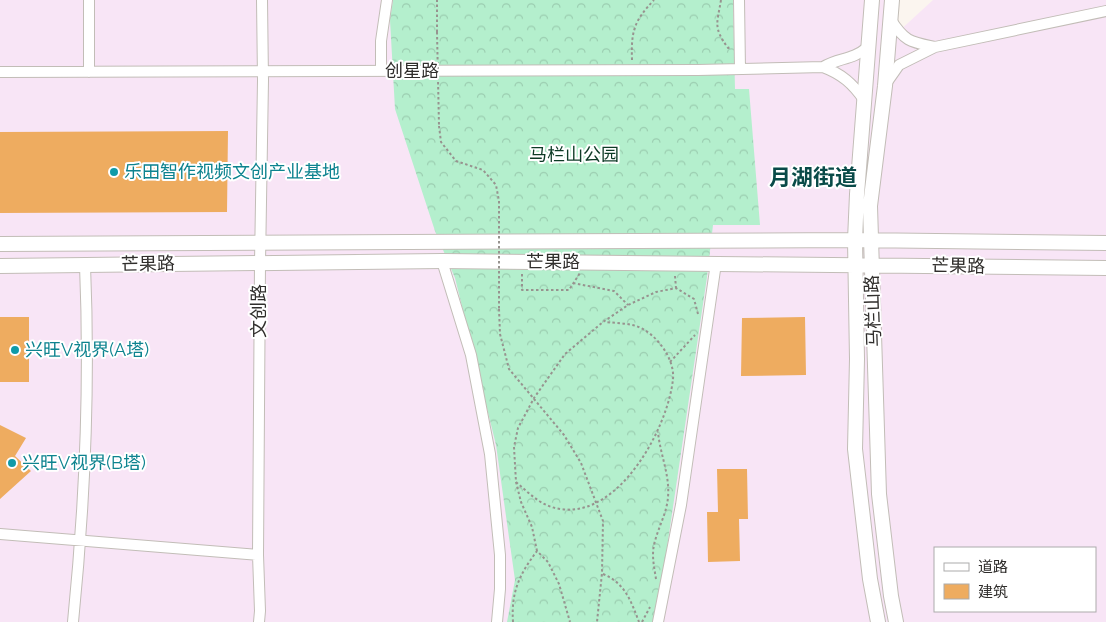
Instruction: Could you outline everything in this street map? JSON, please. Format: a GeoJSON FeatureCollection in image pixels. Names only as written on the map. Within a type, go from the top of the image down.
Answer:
{"type":"FeatureCollection","features":[{"type":"Feature","properties":{"kind":"main road","name":"马栏山路"},"geometry":{"type":"LineString","coordinates":[[872,0],[855,240],[857,360],[855,449],[870,579],[878,622]]}},
{"type":"Feature","properties":{"kind":"main road","name":"马栏山路"},"geometry":{"type":"LineString","coordinates":[[892,0],[885,86],[870,206],[879,494],[891,596],[896,622]]}},
{"type":"Feature","properties":{"kind":"main road","name":"芒果路"},"geometry":{"type":"LineString","coordinates":[[0,244],[855,240],[1106,243]]}},
{"type":"Feature","properties":{"kind":"main road","name":"芒果路"},"geometry":{"type":"LineString","coordinates":[[0,266],[442,261],[872,264],[1106,268]]}},
{"type":"Feature","properties":{"kind":"street"},"geometry":{"type":"LineString","coordinates":[[89,0],[89,72]]}},
{"type":"Feature","properties":{"kind":"street","name":"文创路"},"geometry":{"type":"LineString","coordinates":[[259,622],[262,0]]}},
{"type":"Feature","properties":{"kind":"street"},"geometry":{"type":"LineString","coordinates":[[381,71],[381,41],[386,0]]}},
{"type":"Feature","properties":{"kind":"street"},"geometry":{"type":"LineString","coordinates":[[739,0],[740,69]]}},
{"type":"Feature","properties":{"kind":"street"},"geometry":{"type":"LineString","coordinates":[[885,86],[899,65],[935,47],[1106,11]]}},
{"type":"Feature","properties":{"kind":"street"},"geometry":{"type":"LineString","coordinates":[[890,20],[902,36],[912,42],[935,47]]}},
{"type":"Feature","properties":{"kind":"street"},"geometry":{"type":"LineString","coordinates":[[824,67],[833,62],[850,59],[868,47]]}},
{"type":"Feature","properties":{"kind":"street"},"geometry":{"type":"LineString","coordinates":[[824,67],[833,70],[848,80],[864,100]]}},
{"type":"Feature","properties":{"kind":"street","name":"创星路"},"geometry":{"type":"LineString","coordinates":[[0,72],[632,70],[824,67]]}},
{"type":"Feature","properties":{"kind":"street"},"geometry":{"type":"LineString","coordinates":[[442,261],[471,355],[490,454],[500,555],[500,589],[497,622]]}},
{"type":"Feature","properties":{"kind":"street"},"geometry":{"type":"LineString","coordinates":[[658,622],[681,505],[716,263]]}},
{"type":"Feature","properties":{"kind":"street"},"geometry":{"type":"LineString","coordinates":[[73,622],[81,541],[87,394],[85,265]]}},
{"type":"Feature","properties":{"kind":"street"},"geometry":{"type":"LineString","coordinates":[[0,534],[258,554]]}},
{"type":"Feature","properties":{"kind":"path"},"geometry":{"type":"LineString","coordinates":[[438,0],[437,32],[441,142],[456,161],[483,170],[496,185],[499,201],[500,334],[509,369],[564,435],[582,463],[603,521],[602,573],[597,622]]}},
{"type":"Feature","properties":{"kind":"path"},"geometry":{"type":"LineString","coordinates":[[632,70],[631,36],[639,16],[654,0]]}},
{"type":"Feature","properties":{"kind":"path"},"geometry":{"type":"LineString","coordinates":[[721,0],[716,26],[718,35],[728,48],[739,45]]}},
{"type":"Feature","properties":{"kind":"path"},"geometry":{"type":"LineString","coordinates":[[522,262],[522,290],[569,290],[588,262]]}},
{"type":"Feature","properties":{"kind":"path"},"geometry":{"type":"LineString","coordinates":[[573,283],[614,290],[628,306]]}},
{"type":"Feature","properties":{"kind":"path"},"geometry":{"type":"LineString","coordinates":[[570,622],[559,584],[548,562],[537,551],[532,527],[521,502],[516,482],[514,447],[518,428],[534,398],[565,354],[603,322],[628,306],[656,292],[676,288],[694,299],[699,318]]}},
{"type":"Feature","properties":{"kind":"path"},"geometry":{"type":"LineString","coordinates":[[516,482],[544,506],[562,510],[586,508],[597,504],[634,469],[658,432],[673,378],[670,362],[662,347],[650,334],[637,326],[603,322]]}},
{"type":"Feature","properties":{"kind":"path"},"geometry":{"type":"LineString","coordinates":[[670,362],[697,333]]}},
{"type":"Feature","properties":{"kind":"path"},"geometry":{"type":"LineString","coordinates":[[658,432],[659,448],[668,483],[668,499],[652,556],[656,581],[666,582]]}},
{"type":"Feature","properties":{"kind":"path"},"geometry":{"type":"LineString","coordinates":[[513,622],[512,610],[518,579],[525,566],[537,551]]}},
{"type":"Feature","properties":{"kind":"path"},"geometry":{"type":"LineString","coordinates":[[602,573],[614,578],[630,598],[640,622]]}},
{"type":"Feature","properties":{"kind":"path"},"geometry":{"type":"LineString","coordinates":[[640,622],[650,608],[652,599]]}},
{"type":"Feature","properties":{"kind":"shaded area"},"geometry":{"type":"Polygon","coordinates":[[[0,0],[888,0],[884,45],[933,0],[1106,0],[1106,622],[0,622],[0,0]]]}},
{"type":"Feature","properties":{"kind":"green space","name":"马栏山公园"},"geometry":{"type":"Polygon","coordinates":[[[393,0],[733,0],[735,89],[749,89],[760,225],[713,225],[656,622],[507,622],[515,580],[496,445],[455,278],[435,231],[395,109],[390,20],[393,0]]]}},
{"type":"Feature","properties":{"kind":"building","name":"乐田智作视频文创产业基地"},"geometry":{"type":"Polygon","coordinates":[[[228,131],[227,212],[0,213],[0,132],[228,131]]]}},
{"type":"Feature","properties":{"kind":"building","name":"兴旺V视界(A塔)"},"geometry":{"type":"Polygon","coordinates":[[[0,317],[29,317],[29,382],[0,382],[0,317]]]}},
{"type":"Feature","properties":{"kind":"building"},"geometry":{"type":"Polygon","coordinates":[[[805,317],[806,375],[741,376],[742,318],[805,317]]]}},
{"type":"Feature","properties":{"kind":"building","name":"兴旺V视界(B塔)"},"geometry":{"type":"Polygon","coordinates":[[[0,425],[26,438],[15,456],[31,471],[0,499],[0,425]]]}},
{"type":"Feature","properties":{"kind":"building"},"geometry":{"type":"Polygon","coordinates":[[[717,469],[747,469],[748,519],[739,519],[740,561],[708,562],[707,512],[718,512],[717,469]]]}},
{"type":"Feature","properties":{"kind":"place","name":"乐田智作视频文创产业基地"},"geometry":{"type":"Point","coordinates":[114,172]}},
{"type":"Feature","properties":{"kind":"place","name":"兴旺V视界(A塔)"},"geometry":{"type":"Point","coordinates":[15,350]}},
{"type":"Feature","properties":{"kind":"place","name":"兴旺V视界(B塔)"},"geometry":{"type":"Point","coordinates":[12,463]}},
{"type":"Feature","properties":{"kind":"district","name":"月湖街道"},"geometry":{"type":"Point","coordinates":[813,177]}}]}
